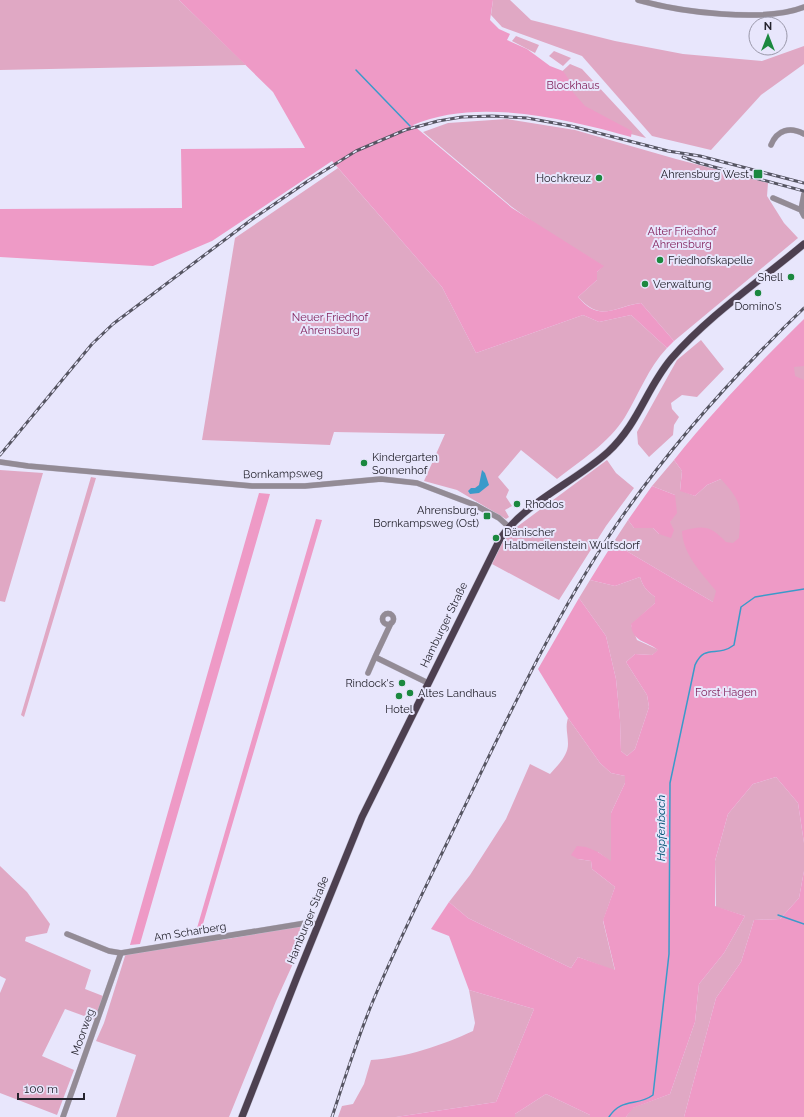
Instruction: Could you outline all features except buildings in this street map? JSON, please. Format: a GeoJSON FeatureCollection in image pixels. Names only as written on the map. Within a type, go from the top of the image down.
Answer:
{"type":"FeatureCollection","features":[{"type":"Feature","properties":{"kind":"main road","name":"Hamburger Straße"},"geometry":{"type":"LineString","coordinates":[[242,1117],[362,817],[495,546],[509,527],[525,513],[608,452],[628,431],[659,376],[680,349],[702,328],[804,244]]}},
{"type":"Feature","properties":{"kind":"street"},"geometry":{"type":"LineString","coordinates":[[638,0],[681,10],[718,14],[755,14],[779,12],[804,6]]}},
{"type":"Feature","properties":{"kind":"street"},"geometry":{"type":"LineString","coordinates":[[771,145],[778,134],[785,130],[793,129],[804,134]]}},
{"type":"Feature","properties":{"kind":"street"},"geometry":{"type":"LineString","coordinates":[[804,195],[801,210],[804,216]]}},
{"type":"Feature","properties":{"kind":"street"},"geometry":{"type":"LineString","coordinates":[[773,198],[801,210]]}},
{"type":"Feature","properties":{"kind":"street","name":"Bornkampsweg"},"geometry":{"type":"LineString","coordinates":[[2,463],[252,486],[305,486],[381,479],[417,483],[475,505],[499,518],[509,527]]}},
{"type":"Feature","properties":{"kind":"street"},"geometry":{"type":"LineString","coordinates":[[368,673],[391,623]]}},
{"type":"Feature","properties":{"kind":"street"},"geometry":{"type":"LineString","coordinates":[[375,657],[428,683]]}},
{"type":"Feature","properties":{"kind":"street","name":"Am Scharberg"},"geometry":{"type":"LineString","coordinates":[[67,934],[109,951],[121,953],[306,922],[319,924]]}},
{"type":"Feature","properties":{"kind":"street","name":"Moorweg"},"geometry":{"type":"LineString","coordinates":[[63,1117],[121,953]]}},
{"type":"Feature","properties":{"kind":"green space"},"geometry":{"type":"Polygon","coordinates":[[[0,0],[179,0],[246,65],[0,70],[0,0]]]}},
{"type":"Feature","properties":{"kind":"green space"},"geometry":{"type":"Polygon","coordinates":[[[179,0],[493,0],[490,20],[499,29],[510,34],[507,40],[527,49],[550,66],[563,71],[570,81],[571,90],[585,106],[632,131],[631,137],[551,118],[493,112],[465,113],[438,117],[413,125],[512,208],[604,266],[597,272],[597,280],[578,297],[586,305],[600,311],[607,311],[641,303],[674,341],[667,348],[631,315],[599,322],[583,315],[476,353],[442,287],[332,161],[212,241],[153,266],[0,257],[0,209],[182,208],[181,149],[305,148],[273,92],[179,0]]]}},
{"type":"Feature","properties":{"kind":"green space"},"geometry":{"type":"Polygon","coordinates":[[[493,0],[510,0],[531,20],[615,41],[683,54],[762,61],[776,56],[788,56],[788,52],[804,46],[804,64],[761,95],[711,150],[652,136],[582,56],[502,27],[491,15],[493,0]]]}},
{"type":"Feature","properties":{"kind":"green space"},"geometry":{"type":"Polygon","coordinates":[[[516,36],[539,45],[535,53],[512,41],[516,36]]]}},
{"type":"Feature","properties":{"kind":"green space"},"geometry":{"type":"Polygon","coordinates":[[[554,51],[571,58],[563,66],[549,56],[554,51]]]}},
{"type":"Feature","properties":{"kind":"green space","name":"Blockhaus"},"geometry":{"type":"Polygon","coordinates":[[[570,64],[582,69],[646,138],[604,127],[555,78],[570,64]]]}},
{"type":"Feature","properties":{"kind":"green space","name":"Alter Friedhof Ahrensburg"},"geometry":{"type":"Polygon","coordinates":[[[507,119],[575,130],[676,159],[768,183],[767,196],[784,223],[798,238],[674,341],[641,303],[608,311],[594,309],[578,297],[597,280],[597,272],[603,266],[540,227],[512,207],[423,132],[448,123],[507,119]]]}},
{"type":"Feature","properties":{"kind":"green space","name":"Neuer Friedhof Ahrensburg"},"geometry":{"type":"Polygon","coordinates":[[[338,168],[442,287],[476,353],[583,315],[599,322],[631,315],[667,348],[654,364],[625,417],[611,435],[594,451],[557,479],[521,450],[498,477],[509,490],[506,497],[512,506],[505,510],[509,517],[506,519],[457,490],[424,481],[445,434],[334,432],[330,445],[202,440],[235,238],[338,168]]]}},
{"type":"Feature","properties":{"kind":"green space","name":"Forst Hagen"},"geometry":{"type":"Polygon","coordinates":[[[804,319],[804,366],[794,367],[795,376],[804,380],[804,843],[798,803],[776,777],[753,784],[728,814],[715,861],[715,906],[745,916],[724,953],[699,984],[695,1022],[670,1094],[633,1108],[626,1117],[590,1117],[590,1115],[546,1094],[515,1114],[515,1117],[396,1117],[496,1102],[534,1009],[469,990],[449,936],[431,929],[449,902],[468,918],[571,968],[578,957],[615,970],[603,920],[615,887],[592,869],[591,861],[578,859],[571,855],[577,846],[586,847],[598,852],[611,861],[611,813],[625,783],[625,776],[611,773],[600,763],[568,718],[538,669],[579,598],[606,636],[616,679],[621,751],[627,756],[635,749],[649,707],[647,695],[626,662],[635,654],[652,655],[658,650],[637,638],[632,630],[631,624],[655,603],[655,597],[642,584],[640,577],[615,586],[590,580],[613,543],[713,602],[716,591],[690,556],[683,540],[682,531],[696,528],[707,528],[716,533],[726,542],[733,543],[739,538],[739,506],[733,494],[721,479],[707,485],[695,496],[680,491],[682,471],[674,460],[737,388],[804,319]]]}},
{"type":"Feature","properties":{"kind":"green space"},"geometry":{"type":"Polygon","coordinates":[[[701,340],[724,369],[697,397],[682,395],[671,403],[672,409],[679,417],[674,425],[673,435],[649,457],[638,444],[637,432],[677,360],[701,340]]]}},
{"type":"Feature","properties":{"kind":"green space"},"geometry":{"type":"Polygon","coordinates":[[[804,346],[804,651],[713,602],[613,543],[628,520],[634,528],[653,528],[659,534],[670,522],[675,495],[652,486],[674,460],[682,471],[680,490],[695,496],[707,485],[721,479],[804,346]]]}},
{"type":"Feature","properties":{"kind":"green space"},"geometry":{"type":"Polygon","coordinates":[[[607,460],[616,473],[634,488],[606,526],[559,600],[492,564],[502,543],[514,529],[607,460]]]}},
{"type":"Feature","properties":{"kind":"green space"},"geometry":{"type":"Polygon","coordinates":[[[0,470],[43,473],[5,602],[0,601],[0,470]]]}},
{"type":"Feature","properties":{"kind":"green space"},"geometry":{"type":"Polygon","coordinates":[[[91,477],[96,478],[24,717],[21,715],[91,477]]]}},
{"type":"Feature","properties":{"kind":"green space"},"geometry":{"type":"Polygon","coordinates":[[[652,486],[675,495],[677,513],[670,522],[674,530],[671,538],[659,534],[653,528],[634,528],[628,520],[652,486]]]}},
{"type":"Feature","properties":{"kind":"green space"},"geometry":{"type":"Polygon","coordinates":[[[259,493],[270,494],[140,944],[130,945],[259,493]]]}},
{"type":"Feature","properties":{"kind":"green space"},"geometry":{"type":"Polygon","coordinates":[[[316,519],[322,520],[200,934],[195,935],[316,519]]]}},
{"type":"Feature","properties":{"kind":"green space"},"geometry":{"type":"Polygon","coordinates":[[[640,577],[642,584],[655,597],[655,603],[631,625],[637,640],[659,650],[652,655],[635,654],[626,662],[647,695],[649,707],[635,749],[627,756],[621,751],[616,679],[606,636],[579,598],[590,580],[615,586],[640,577]]]}},
{"type":"Feature","properties":{"kind":"green space"},"geometry":{"type":"Polygon","coordinates":[[[568,718],[600,763],[611,773],[625,776],[625,783],[611,813],[611,862],[598,852],[578,859],[591,861],[592,869],[615,887],[603,921],[615,971],[578,957],[571,968],[468,918],[449,902],[470,875],[506,819],[530,764],[550,774],[564,757],[568,748],[568,718]]]}},
{"type":"Feature","properties":{"kind":"green space"},"geometry":{"type":"Polygon","coordinates":[[[776,777],[798,803],[804,843],[804,871],[799,898],[780,919],[754,920],[741,962],[716,998],[684,1117],[626,1117],[632,1108],[670,1094],[695,1022],[699,984],[724,953],[745,916],[716,907],[715,861],[728,814],[753,784],[776,777]]]}},
{"type":"Feature","properties":{"kind":"green space"},"geometry":{"type":"Polygon","coordinates":[[[0,866],[27,892],[50,924],[47,933],[26,937],[25,941],[91,970],[85,989],[103,996],[95,1020],[65,1009],[42,1056],[74,1070],[57,1115],[0,1093],[0,993],[6,979],[0,976],[0,866]]]}},
{"type":"Feature","properties":{"kind":"green space"},"geometry":{"type":"Polygon","coordinates":[[[804,871],[804,1117],[684,1117],[716,998],[741,962],[754,920],[780,919],[799,898],[804,871]]]}},
{"type":"Feature","properties":{"kind":"green space"},"geometry":{"type":"Polygon","coordinates":[[[311,924],[276,1001],[229,1117],[116,1117],[136,1055],[96,1041],[104,1023],[126,953],[227,939],[311,924]]]}},
{"type":"Feature","properties":{"kind":"green space"},"geometry":{"type":"Polygon","coordinates":[[[469,990],[534,1009],[496,1102],[396,1117],[338,1117],[342,1106],[353,1104],[364,1084],[371,1060],[410,1054],[473,1031],[475,1023],[469,990]]]}},
{"type":"Feature","properties":{"kind":"green space"},"geometry":{"type":"Polygon","coordinates":[[[546,1094],[590,1115],[590,1117],[515,1117],[515,1114],[546,1094]]]}},
{"type":"Feature","properties":{"kind":"water"},"geometry":{"type":"Polygon","coordinates":[[[482,470],[485,473],[489,485],[479,493],[470,494],[468,491],[471,488],[475,488],[479,485],[482,470]]]}},
{"type":"Feature","properties":{"kind":"waterway"},"geometry":{"type":"LineString","coordinates":[[356,70],[410,126]]}},
{"type":"Feature","properties":{"kind":"waterway","name":"Hopfenbach"},"geometry":{"type":"LineString","coordinates":[[609,1117],[614,1111],[624,1104],[641,1101],[653,1095],[669,954],[670,783],[695,665],[703,654],[707,652],[722,651],[734,645],[741,607],[755,597],[804,589]]}},
{"type":"Feature","properties":{"kind":"waterway"},"geometry":{"type":"LineString","coordinates":[[778,915],[804,924]]}},
{"type":"Feature","properties":{"kind":"railway"},"geometry":{"type":"LineString","coordinates":[[0,455],[92,344],[113,324],[251,220],[308,181],[356,151],[405,130],[438,121],[462,117],[492,116],[527,118],[571,126],[668,151],[700,156],[804,183]]}},
{"type":"Feature","properties":{"kind":"railway"},"geometry":{"type":"LineString","coordinates":[[683,157],[699,163],[804,191]]}},
{"type":"Feature","properties":{"kind":"railway"},"geometry":{"type":"LineString","coordinates":[[332,1117],[351,1059],[393,954],[514,705],[552,632],[593,561],[636,497],[680,440],[753,359],[804,308]]}},
{"type":"Feature","properties":{"kind":"place","name":"Ahrensburg West"},"geometry":{"type":"Point","coordinates":[758,174]}},
{"type":"Feature","properties":{"kind":"place","name":"Hochkreuz"},"geometry":{"type":"Point","coordinates":[599,178]}},
{"type":"Feature","properties":{"kind":"place","name":"Friedhofskapelle"},"geometry":{"type":"Point","coordinates":[660,260]}},
{"type":"Feature","properties":{"kind":"place","name":"Shell"},"geometry":{"type":"Point","coordinates":[791,277]}},
{"type":"Feature","properties":{"kind":"place","name":"Verwaltung"},"geometry":{"type":"Point","coordinates":[645,284]}},
{"type":"Feature","properties":{"kind":"place","name":"Domino's"},"geometry":{"type":"Point","coordinates":[758,293]}},
{"type":"Feature","properties":{"kind":"place","name":"Kindergarten Sonnenhof"},"geometry":{"type":"Point","coordinates":[364,463]}},
{"type":"Feature","properties":{"kind":"place","name":"Rhodos"},"geometry":{"type":"Point","coordinates":[517,504]}},
{"type":"Feature","properties":{"kind":"place","name":"Ahrensburg, Bornkampsweg (Ost)"},"geometry":{"type":"Point","coordinates":[487,516]}},
{"type":"Feature","properties":{"kind":"place","name":"Dänischer Halbmeilenstein Wulfsdorf"},"geometry":{"type":"Point","coordinates":[496,538]}},
{"type":"Feature","properties":{"kind":"place","name":"Rindock's"},"geometry":{"type":"Point","coordinates":[402,683]}},
{"type":"Feature","properties":{"kind":"place","name":"Altes Landhaus"},"geometry":{"type":"Point","coordinates":[410,693]}},
{"type":"Feature","properties":{"kind":"place","name":"Hotel"},"geometry":{"type":"Point","coordinates":[399,696]}}]}
